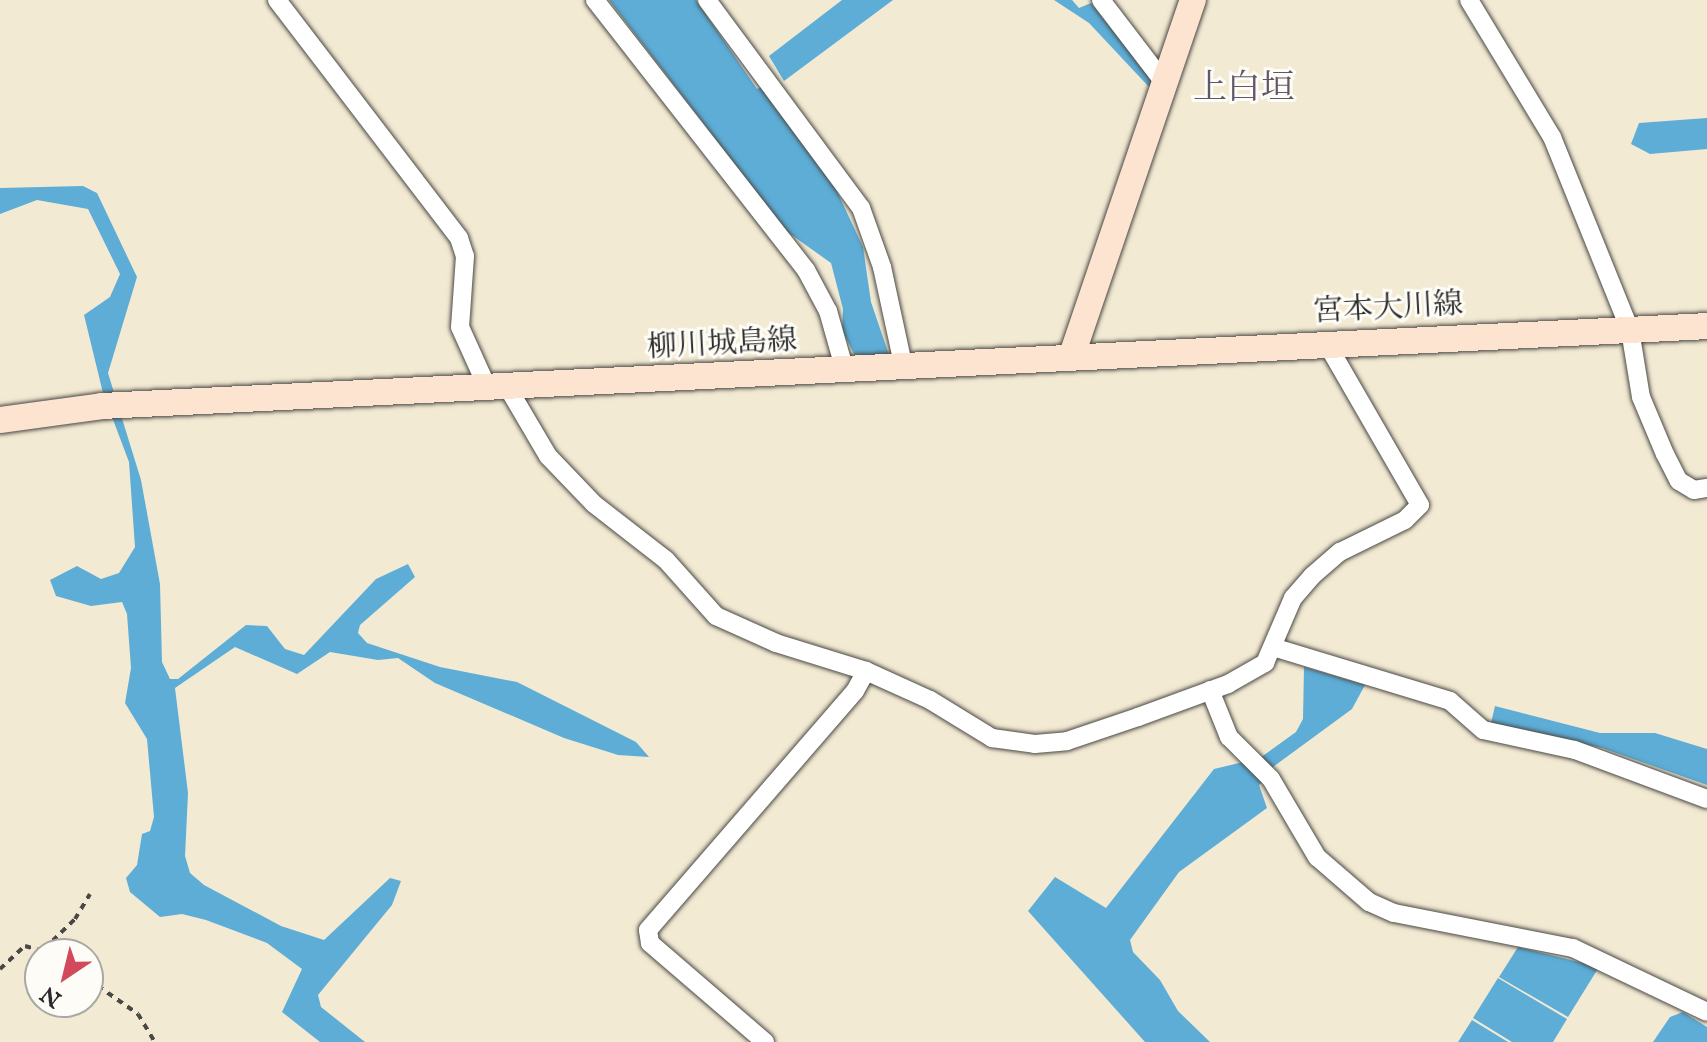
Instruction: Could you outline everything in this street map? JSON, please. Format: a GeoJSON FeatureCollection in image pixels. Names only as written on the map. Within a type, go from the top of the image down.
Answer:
{"type":"FeatureCollection","features":[{"type":"Feature","properties":{"kind":"main road"},"geometry":{"type":"LineString","coordinates":[[1072,355],[1193,0]]}},
{"type":"Feature","properties":{"kind":"main road","name":"宮本大川線"},"geometry":{"type":"LineString","coordinates":[[1072,355],[1707,326]]}},
{"type":"Feature","properties":{"kind":"main road","name":"柳川城島線"},"geometry":{"type":"LineString","coordinates":[[0,420],[102,406],[901,369],[1072,355]]}},
{"type":"Feature","properties":{"kind":"street"},"geometry":{"type":"LineString","coordinates":[[277,0],[459,238],[465,256],[460,327],[498,388],[548,456],[594,504],[666,560],[716,616],[776,643],[866,671],[930,700],[992,738],[1012,743],[1067,741],[1210,690],[1265,663],[1276,648],[1293,598],[1312,576],[1340,552],[1405,520],[1420,505],[1327,344]]}},
{"type":"Feature","properties":{"kind":"street"},"geometry":{"type":"LineString","coordinates":[[595,0],[806,270],[825,302],[845,371]]}},
{"type":"Feature","properties":{"kind":"street"},"geometry":{"type":"LineString","coordinates":[[707,0],[861,208],[882,267],[901,369]]}},
{"type":"Feature","properties":{"kind":"street"},"geometry":{"type":"LineString","coordinates":[[1101,0],[1163,81]]}},
{"type":"Feature","properties":{"kind":"street"},"geometry":{"type":"LineString","coordinates":[[1469,0],[1552,137],[1630,330],[1641,397],[1665,454],[1679,481],[1694,490],[1707,488]]}},
{"type":"Feature","properties":{"kind":"street"},"geometry":{"type":"LineString","coordinates":[[1276,648],[1450,701],[1483,730],[1575,750],[1707,799]]}},
{"type":"Feature","properties":{"kind":"street"},"geometry":{"type":"LineString","coordinates":[[765,1042],[650,943],[648,930],[855,691],[866,671]]}},
{"type":"Feature","properties":{"kind":"street"},"geometry":{"type":"LineString","coordinates":[[1210,690],[1229,737],[1271,779],[1317,857],[1369,902],[1394,913],[1573,948],[1707,1012]]}},
{"type":"Feature","properties":{"kind":"path"},"geometry":{"type":"LineString","coordinates":[[55,938],[75,919],[90,894]]}},
{"type":"Feature","properties":{"kind":"path"},"geometry":{"type":"LineString","coordinates":[[0,969],[24,947]]}},
{"type":"Feature","properties":{"kind":"path"},"geometry":{"type":"LineString","coordinates":[[104,990],[138,1014],[155,1042]]}},
{"type":"Feature","properties":{"kind":"water"},"geometry":{"type":"Polygon","coordinates":[[[609,0],[696,0],[757,89],[761,87],[828,172],[863,247],[871,302],[889,355],[855,356],[842,330],[843,309],[831,263],[786,231],[609,0]]]}},
{"type":"Feature","properties":{"kind":"water"},"geometry":{"type":"Polygon","coordinates":[[[842,0],[893,0],[784,81],[769,56],[842,0]]]}},
{"type":"Feature","properties":{"kind":"water"},"geometry":{"type":"Polygon","coordinates":[[[1054,0],[1072,0],[1079,8],[1091,3],[1153,82],[1149,87],[1089,23],[1054,0]]]}},
{"type":"Feature","properties":{"kind":"water"},"geometry":{"type":"Polygon","coordinates":[[[1707,118],[1707,149],[1650,154],[1631,144],[1639,123],[1707,118]]]}},
{"type":"Feature","properties":{"kind":"water"},"geometry":{"type":"Polygon","coordinates":[[[83,186],[97,193],[137,277],[108,373],[141,480],[160,584],[162,662],[170,679],[178,679],[246,625],[267,626],[285,649],[304,655],[376,579],[408,564],[415,577],[360,625],[358,633],[367,643],[440,667],[517,682],[636,742],[649,757],[618,755],[564,738],[435,683],[398,658],[378,660],[330,652],[297,674],[235,647],[175,688],[188,793],[185,856],[190,873],[204,885],[281,926],[324,940],[390,878],[401,881],[392,905],[318,995],[321,1007],[365,1042],[320,1042],[282,1012],[302,969],[267,943],[182,914],[160,917],[130,892],[126,878],[137,865],[142,834],[150,831],[154,817],[147,739],[125,703],[131,668],[127,614],[122,602],[91,606],[56,596],[50,580],[77,566],[101,579],[119,573],[135,547],[129,462],[103,393],[84,315],[110,297],[120,274],[88,209],[37,200],[0,214],[0,188],[83,186]]]}},
{"type":"Feature","properties":{"kind":"water"},"geometry":{"type":"Polygon","coordinates":[[[1304,667],[1365,685],[1352,709],[1262,775],[1265,780],[1259,785],[1267,808],[1179,872],[1130,940],[1133,952],[1160,980],[1178,1011],[1210,1042],[1145,1042],[1028,911],[1055,877],[1106,908],[1214,769],[1260,758],[1296,732],[1303,719],[1304,667]]]}},
{"type":"Feature","properties":{"kind":"water"},"geometry":{"type":"Polygon","coordinates":[[[1495,706],[1600,733],[1655,733],[1707,749],[1707,785],[1602,748],[1491,723],[1495,706]]]}},
{"type":"Feature","properties":{"kind":"water"},"geometry":{"type":"Polygon","coordinates":[[[1518,947],[1599,967],[1568,1017],[1499,977],[1518,947]]]}},
{"type":"Feature","properties":{"kind":"water"},"geometry":{"type":"Polygon","coordinates":[[[1498,978],[1567,1019],[1553,1042],[1512,1042],[1473,1018],[1498,978]]]}},
{"type":"Feature","properties":{"kind":"water"},"geometry":{"type":"Polygon","coordinates":[[[1683,1012],[1707,1027],[1707,1042],[1653,1042],[1670,1017],[1683,1012]]]}},
{"type":"Feature","properties":{"kind":"water"},"geometry":{"type":"Polygon","coordinates":[[[1472,1020],[1508,1042],[1458,1042],[1472,1020]]]}},
{"type":"Feature","properties":{"kind":"district","name":"上白垣"},"geometry":{"type":"Point","coordinates":[1244,89]}}]}
